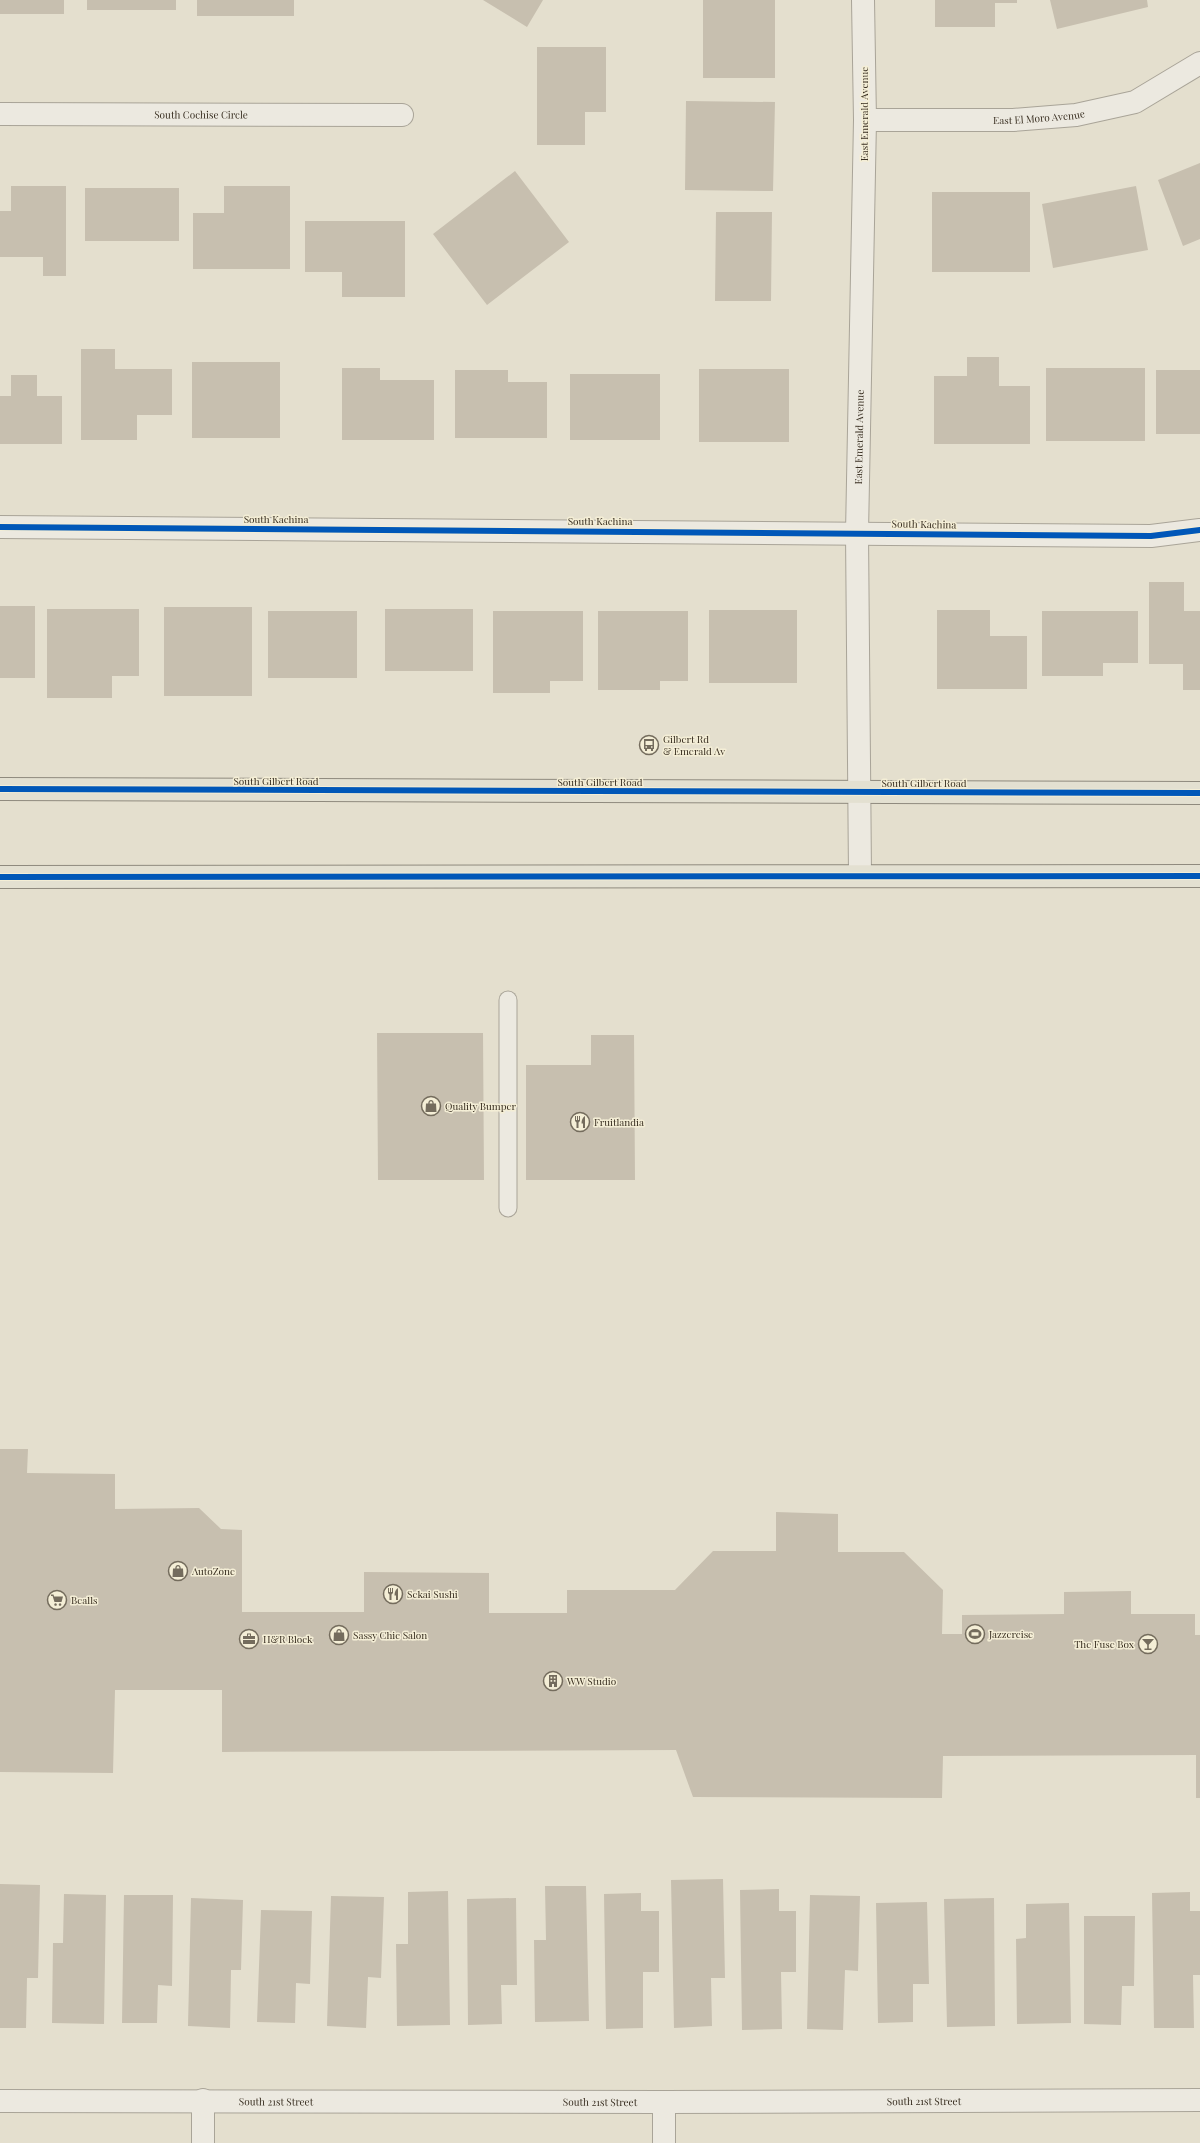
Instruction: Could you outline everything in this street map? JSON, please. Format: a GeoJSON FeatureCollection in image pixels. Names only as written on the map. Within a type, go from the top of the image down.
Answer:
{"type":"FeatureCollection","features":[{"type":"Feature","properties":{"kind":"main road","name":"South Gilbert Road"},"geometry":{"type":"LineString","coordinates":[[0,789],[1200,793]]}},
{"type":"Feature","properties":{"kind":"main road"},"geometry":{"type":"LineString","coordinates":[[0,877],[860,875],[1200,876]]}},
{"type":"Feature","properties":{"kind":"street","name":"East Emerald Avenue"},"geometry":{"type":"LineString","coordinates":[[860,875],[857,533],[865,120],[863,0]]}},
{"type":"Feature","properties":{"kind":"street","name":"East El Moro Avenue"},"geometry":{"type":"LineString","coordinates":[[865,120],[1013,120],[1076,115],[1135,102],[1200,63]]}},
{"type":"Feature","properties":{"kind":"street","name":"South Cochise Circle"},"geometry":{"type":"LineString","coordinates":[[0,114],[402,115]]}},
{"type":"Feature","properties":{"kind":"street","name":"South Kachina"},"geometry":{"type":"LineString","coordinates":[[0,527],[1151,536],[1200,530]]}},
{"type":"Feature","properties":{"kind":"street","name":"South 21st Street"},"geometry":{"type":"LineString","coordinates":[[0,2101],[203,2100],[664,2102],[1200,2100]]}},
{"type":"Feature","properties":{"kind":"street"},"geometry":{"type":"LineString","coordinates":[[203,2100],[203,2143]]}},
{"type":"Feature","properties":{"kind":"street"},"geometry":{"type":"LineString","coordinates":[[664,2102],[664,2143]]}},
{"type":"Feature","properties":{"kind":"lane"},"geometry":{"type":"LineString","coordinates":[[508,1000],[508,1208]]}},
{"type":"Feature","properties":{"kind":"building"},"geometry":{"type":"Polygon","coordinates":[[[0,0],[64,0],[64,14],[0,14],[0,0]]]}},
{"type":"Feature","properties":{"kind":"building"},"geometry":{"type":"Polygon","coordinates":[[[87,0],[176,0],[176,10],[87,10],[87,0]]]}},
{"type":"Feature","properties":{"kind":"building"},"geometry":{"type":"Polygon","coordinates":[[[197,0],[294,0],[294,16],[197,16],[197,0]]]}},
{"type":"Feature","properties":{"kind":"building"},"geometry":{"type":"Polygon","coordinates":[[[483,0],[543,0],[527,27],[483,0]]]}},
{"type":"Feature","properties":{"kind":"building"},"geometry":{"type":"Polygon","coordinates":[[[703,0],[775,0],[775,78],[703,78],[703,0]]]}},
{"type":"Feature","properties":{"kind":"building"},"geometry":{"type":"Polygon","coordinates":[[[935,0],[1017,0],[1017,3],[995,3],[995,27],[935,27],[935,0]]]}},
{"type":"Feature","properties":{"kind":"building"},"geometry":{"type":"Polygon","coordinates":[[[1050,0],[1147,0],[1148,7],[1057,29],[1050,0]]]}},
{"type":"Feature","properties":{"kind":"building"},"geometry":{"type":"Polygon","coordinates":[[[537,47],[606,47],[606,112],[585,112],[585,145],[537,145],[537,47]]]}},
{"type":"Feature","properties":{"kind":"building"},"geometry":{"type":"Polygon","coordinates":[[[686,101],[775,102],[773,191],[685,190],[686,101]]]}},
{"type":"Feature","properties":{"kind":"building"},"geometry":{"type":"Polygon","coordinates":[[[1200,163],[1200,239],[1183,246],[1158,180],[1200,163]]]}},
{"type":"Feature","properties":{"kind":"building"},"geometry":{"type":"Polygon","coordinates":[[[515,171],[569,242],[487,305],[433,234],[515,171]]]}},
{"type":"Feature","properties":{"kind":"building"},"geometry":{"type":"Polygon","coordinates":[[[11,186],[66,186],[66,276],[43,276],[43,257],[0,257],[0,211],[11,211],[11,186]]]}},
{"type":"Feature","properties":{"kind":"building"},"geometry":{"type":"Polygon","coordinates":[[[224,186],[290,186],[290,269],[193,269],[193,213],[224,213],[224,186]]]}},
{"type":"Feature","properties":{"kind":"building"},"geometry":{"type":"Polygon","coordinates":[[[1136,186],[1148,250],[1053,268],[1042,204],[1136,186]]]}},
{"type":"Feature","properties":{"kind":"building"},"geometry":{"type":"Polygon","coordinates":[[[85,188],[179,188],[179,241],[85,241],[85,188]]]}},
{"type":"Feature","properties":{"kind":"building"},"geometry":{"type":"Polygon","coordinates":[[[932,192],[1030,192],[1030,272],[932,272],[932,192]]]}},
{"type":"Feature","properties":{"kind":"building"},"geometry":{"type":"Polygon","coordinates":[[[716,212],[772,212],[771,301],[715,301],[716,212]]]}},
{"type":"Feature","properties":{"kind":"building"},"geometry":{"type":"Polygon","coordinates":[[[305,221],[405,221],[405,297],[342,297],[342,272],[305,272],[305,221]]]}},
{"type":"Feature","properties":{"kind":"building"},"geometry":{"type":"Polygon","coordinates":[[[81,349],[115,349],[115,369],[172,369],[172,415],[137,415],[137,440],[81,440],[81,349]]]}},
{"type":"Feature","properties":{"kind":"building"},"geometry":{"type":"Polygon","coordinates":[[[967,357],[999,357],[999,386],[1030,386],[1030,444],[934,444],[934,376],[967,376],[967,357]]]}},
{"type":"Feature","properties":{"kind":"building"},"geometry":{"type":"Polygon","coordinates":[[[192,362],[280,362],[280,438],[192,438],[192,362]]]}},
{"type":"Feature","properties":{"kind":"building"},"geometry":{"type":"Polygon","coordinates":[[[342,368],[380,368],[380,380],[434,380],[434,440],[342,440],[342,368]]]}},
{"type":"Feature","properties":{"kind":"building"},"geometry":{"type":"Polygon","coordinates":[[[1046,368],[1145,368],[1145,441],[1046,441],[1046,368]]]}},
{"type":"Feature","properties":{"kind":"building"},"geometry":{"type":"Polygon","coordinates":[[[699,369],[789,369],[789,442],[699,442],[699,369]]]}},
{"type":"Feature","properties":{"kind":"building"},"geometry":{"type":"Polygon","coordinates":[[[455,370],[508,370],[508,382],[547,382],[547,438],[455,438],[455,370]]]}},
{"type":"Feature","properties":{"kind":"building"},"geometry":{"type":"Polygon","coordinates":[[[1156,370],[1200,370],[1200,434],[1156,434],[1156,370]]]}},
{"type":"Feature","properties":{"kind":"building"},"geometry":{"type":"Polygon","coordinates":[[[570,374],[660,374],[660,440],[570,440],[570,374]]]}},
{"type":"Feature","properties":{"kind":"building"},"geometry":{"type":"Polygon","coordinates":[[[11,375],[37,375],[37,396],[62,396],[62,444],[0,444],[0,396],[11,396],[11,375]]]}},
{"type":"Feature","properties":{"kind":"building"},"geometry":{"type":"Polygon","coordinates":[[[1149,582],[1184,582],[1184,611],[1200,611],[1200,690],[1183,690],[1183,664],[1149,664],[1149,582]]]}},
{"type":"Feature","properties":{"kind":"building"},"geometry":{"type":"Polygon","coordinates":[[[0,606],[35,606],[35,678],[0,678],[0,606]]]}},
{"type":"Feature","properties":{"kind":"building"},"geometry":{"type":"Polygon","coordinates":[[[164,607],[252,607],[252,696],[164,696],[164,607]]]}},
{"type":"Feature","properties":{"kind":"building"},"geometry":{"type":"Polygon","coordinates":[[[47,609],[139,609],[139,676],[112,676],[112,698],[47,698],[47,609]]]}},
{"type":"Feature","properties":{"kind":"building"},"geometry":{"type":"Polygon","coordinates":[[[385,609],[473,609],[473,671],[385,671],[385,609]]]}},
{"type":"Feature","properties":{"kind":"building"},"geometry":{"type":"Polygon","coordinates":[[[709,610],[797,610],[797,683],[709,683],[709,610]]]}},
{"type":"Feature","properties":{"kind":"building"},"geometry":{"type":"Polygon","coordinates":[[[937,610],[990,610],[990,636],[1027,636],[1027,689],[937,689],[937,610]]]}},
{"type":"Feature","properties":{"kind":"building"},"geometry":{"type":"Polygon","coordinates":[[[268,611],[357,611],[357,678],[268,678],[268,611]]]}},
{"type":"Feature","properties":{"kind":"building"},"geometry":{"type":"Polygon","coordinates":[[[493,611],[583,611],[583,681],[550,681],[550,693],[493,693],[493,611]]]}},
{"type":"Feature","properties":{"kind":"building"},"geometry":{"type":"Polygon","coordinates":[[[598,611],[688,611],[688,681],[660,681],[660,690],[598,690],[598,611]]]}},
{"type":"Feature","properties":{"kind":"building"},"geometry":{"type":"Polygon","coordinates":[[[1042,611],[1138,611],[1138,663],[1103,663],[1103,676],[1042,676],[1042,611]]]}},
{"type":"Feature","properties":{"kind":"building","name":"Quality Bumper"},"geometry":{"type":"Polygon","coordinates":[[[377,1033],[483,1033],[484,1180],[378,1180],[377,1033]]]}},
{"type":"Feature","properties":{"kind":"building","name":"Fruitlandia"},"geometry":{"type":"Polygon","coordinates":[[[591,1035],[634,1035],[635,1180],[526,1180],[526,1065],[591,1065],[591,1035]]]}},
{"type":"Feature","properties":{"kind":"building"},"geometry":{"type":"Polygon","coordinates":[[[0,1449],[28,1449],[27,1473],[115,1474],[115,1509],[199,1508],[221,1529],[242,1530],[242,1612],[364,1612],[364,1572],[489,1573],[489,1613],[567,1613],[567,1590],[675,1590],[713,1551],[776,1551],[776,1512],[838,1514],[838,1552],[904,1552],[943,1590],[942,1634],[962,1634],[962,1615],[1064,1614],[1064,1592],[1131,1591],[1131,1614],[1195,1614],[1195,1635],[1200,1635],[1200,1798],[1196,1798],[1196,1755],[943,1756],[942,1798],[693,1797],[676,1750],[222,1752],[222,1690],[115,1690],[113,1773],[0,1772],[0,1449]]]}},
{"type":"Feature","properties":{"kind":"building"},"geometry":{"type":"Polygon","coordinates":[[[723,1879],[725,1978],[711,1978],[712,2026],[674,2028],[671,1880],[723,1879]]]}},
{"type":"Feature","properties":{"kind":"building"},"geometry":{"type":"Polygon","coordinates":[[[0,1884],[40,1885],[38,1978],[27,1978],[26,2028],[0,2028],[0,1884]]]}},
{"type":"Feature","properties":{"kind":"building"},"geometry":{"type":"Polygon","coordinates":[[[545,1886],[586,1886],[589,2021],[535,2022],[534,1940],[546,1940],[545,1886]]]}},
{"type":"Feature","properties":{"kind":"building"},"geometry":{"type":"Polygon","coordinates":[[[779,1889],[779,1911],[796,1911],[796,1972],[781,1972],[782,2029],[742,2030],[740,1890],[779,1889]]]}},
{"type":"Feature","properties":{"kind":"building"},"geometry":{"type":"Polygon","coordinates":[[[448,1891],[450,2025],[397,2026],[396,1944],[408,1944],[408,1892],[448,1891]]]}},
{"type":"Feature","properties":{"kind":"building"},"geometry":{"type":"Polygon","coordinates":[[[1190,1892],[1190,1911],[1200,1911],[1200,1975],[1193,1975],[1194,2028],[1154,2028],[1152,1893],[1190,1892]]]}},
{"type":"Feature","properties":{"kind":"building"},"geometry":{"type":"Polygon","coordinates":[[[641,1893],[641,1911],[659,1911],[659,1972],[643,1972],[643,2028],[606,2029],[604,1894],[641,1893]]]}},
{"type":"Feature","properties":{"kind":"building"},"geometry":{"type":"Polygon","coordinates":[[[64,1894],[106,1895],[104,2024],[52,2023],[53,1943],[63,1943],[64,1894]]]}},
{"type":"Feature","properties":{"kind":"building"},"geometry":{"type":"Polygon","coordinates":[[[124,1895],[173,1895],[172,1986],[158,1985],[157,2023],[122,2023],[124,1895]]]}},
{"type":"Feature","properties":{"kind":"building"},"geometry":{"type":"Polygon","coordinates":[[[810,1895],[860,1896],[858,1971],[845,1970],[843,2030],[807,2029],[810,1895]]]}},
{"type":"Feature","properties":{"kind":"building"},"geometry":{"type":"Polygon","coordinates":[[[331,1896],[384,1897],[381,1978],[368,1977],[366,2028],[327,2026],[331,1896]]]}},
{"type":"Feature","properties":{"kind":"building"},"geometry":{"type":"Polygon","coordinates":[[[191,1898],[243,1900],[241,1970],[231,1970],[230,2028],[188,2026],[191,1898]]]}},
{"type":"Feature","properties":{"kind":"building"},"geometry":{"type":"Polygon","coordinates":[[[516,1898],[517,1985],[501,1985],[502,2024],[468,2025],[467,1899],[516,1898]]]}},
{"type":"Feature","properties":{"kind":"building"},"geometry":{"type":"Polygon","coordinates":[[[994,1898],[995,2026],[947,2027],[944,1899],[994,1898]]]}},
{"type":"Feature","properties":{"kind":"building"},"geometry":{"type":"Polygon","coordinates":[[[927,1902],[929,1984],[913,1984],[913,2022],[878,2023],[876,1903],[927,1902]]]}},
{"type":"Feature","properties":{"kind":"building"},"geometry":{"type":"Polygon","coordinates":[[[1069,1903],[1071,2023],[1017,2024],[1016,1939],[1026,1938],[1026,1904],[1069,1903]]]}},
{"type":"Feature","properties":{"kind":"building"},"geometry":{"type":"Polygon","coordinates":[[[261,1910],[312,1911],[310,1984],[296,1983],[295,2023],[257,2022],[261,1910]]]}},
{"type":"Feature","properties":{"kind":"building"},"geometry":{"type":"Polygon","coordinates":[[[1084,1916],[1135,1916],[1134,1986],[1122,1986],[1121,2025],[1084,2024],[1084,1916]]]}},
{"type":"Feature","properties":{"kind":"cycle path"},"geometry":{"type":"LineString","coordinates":[[0,527],[1151,536],[1200,530]]}},
{"type":"Feature","properties":{"kind":"cycle path"},"geometry":{"type":"LineString","coordinates":[[0,789],[1200,793]]}},
{"type":"Feature","properties":{"kind":"cycle path"},"geometry":{"type":"LineString","coordinates":[[0,877],[1200,876]]}},
{"type":"Feature","properties":{"kind":"place","name":"Gilbert Rd & Emerald Av"},"geometry":{"type":"Point","coordinates":[649,745]}},
{"type":"Feature","properties":{"kind":"place","name":"Quality Bumper"},"geometry":{"type":"Point","coordinates":[431,1106]}},
{"type":"Feature","properties":{"kind":"place","name":"Fruitlandia"},"geometry":{"type":"Point","coordinates":[580,1122]}},
{"type":"Feature","properties":{"kind":"place","name":"AutoZone"},"geometry":{"type":"Point","coordinates":[178,1571]}},
{"type":"Feature","properties":{"kind":"place","name":"Sekai Sushi"},"geometry":{"type":"Point","coordinates":[393,1594]}},
{"type":"Feature","properties":{"kind":"place","name":"Bealls"},"geometry":{"type":"Point","coordinates":[57,1600]}},
{"type":"Feature","properties":{"kind":"place","name":"Jazzercise"},"geometry":{"type":"Point","coordinates":[975,1634]}},
{"type":"Feature","properties":{"kind":"place","name":"Sassy Chic Salon"},"geometry":{"type":"Point","coordinates":[339,1635]}},
{"type":"Feature","properties":{"kind":"place","name":"H&R Block"},"geometry":{"type":"Point","coordinates":[249,1639]}},
{"type":"Feature","properties":{"kind":"place","name":"The Fuse Box"},"geometry":{"type":"Point","coordinates":[1148,1644]}},
{"type":"Feature","properties":{"kind":"place","name":"WW Studio"},"geometry":{"type":"Point","coordinates":[553,1681]}}]}
